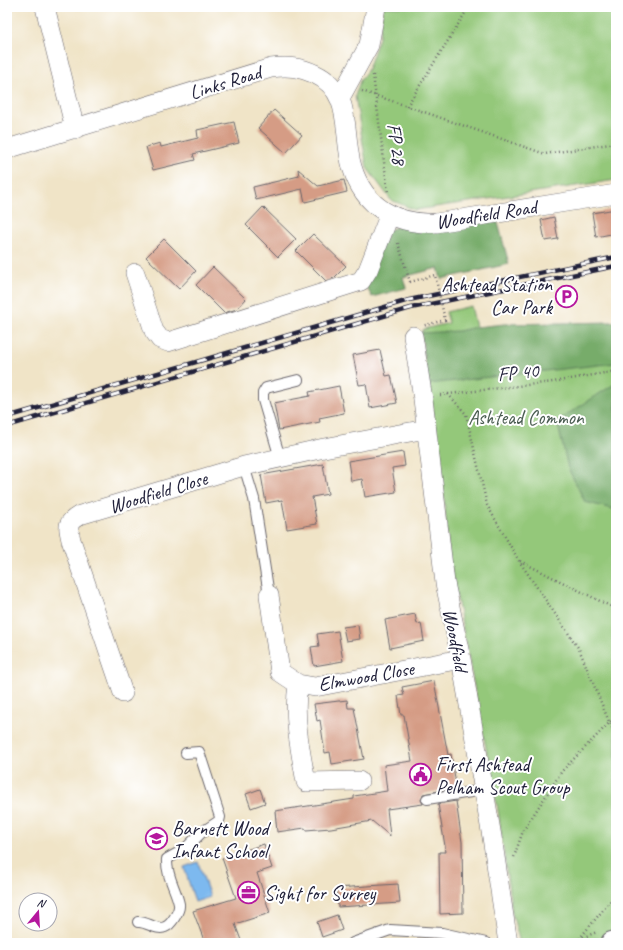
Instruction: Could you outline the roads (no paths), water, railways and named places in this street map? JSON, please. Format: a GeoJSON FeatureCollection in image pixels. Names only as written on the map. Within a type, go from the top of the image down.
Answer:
{"type":"FeatureCollection","features":[{"type":"Feature","properties":{"kind":"street"},"geometry":{"type":"LineString","coordinates":[[45,7],[75,129]]}},
{"type":"Feature","properties":{"kind":"street"},"geometry":{"type":"LineString","coordinates":[[343,92],[369,45],[376,7]]}},
{"type":"Feature","properties":{"kind":"street","name":"Links Road"},"geometry":{"type":"LineString","coordinates":[[7,149],[271,68],[288,66],[304,69],[325,78],[334,87],[343,92],[344,112],[352,166],[357,181],[365,192]]}},
{"type":"Feature","properties":{"kind":"street","name":"Woodfield Road"},"geometry":{"type":"LineString","coordinates":[[365,192],[378,207],[389,216],[407,222],[436,223],[616,194]]}},
{"type":"Feature","properties":{"kind":"street"},"geometry":{"type":"LineString","coordinates":[[135,273],[154,331],[160,339],[168,342],[361,281],[368,270],[389,216]]}},
{"type":"Feature","properties":{"kind":"street","name":"Woodfield"},"geometry":{"type":"LineString","coordinates":[[418,331],[426,429],[445,583],[484,790],[508,943]]}},
{"type":"Feature","properties":{"kind":"street","name":"Woodfield Close"},"geometry":{"type":"LineString","coordinates":[[123,693],[71,540],[68,526],[70,521],[80,515],[244,466],[324,448],[426,429]]}},
{"type":"Feature","properties":{"kind":"street","name":"Elmwood Close"},"geometry":{"type":"LineString","coordinates":[[269,595],[280,672],[298,684],[315,687],[460,659]]}},
{"type":"Feature","properties":{"kind":"street"},"geometry":{"type":"LineString","coordinates":[[298,684],[295,704],[298,742],[306,782],[359,781]]}},
{"type":"Feature","properties":{"kind":"lane"},"geometry":{"type":"LineString","coordinates":[[280,458],[263,400],[263,393],[266,388],[298,380]]}},
{"type":"Feature","properties":{"kind":"lane"},"geometry":{"type":"LineString","coordinates":[[244,466],[254,499],[269,595]]}},
{"type":"Feature","properties":{"kind":"lane"},"geometry":{"type":"LineString","coordinates":[[138,922],[160,928],[165,927],[174,920],[179,906],[168,872],[167,859],[185,849],[201,833],[219,821],[220,817],[199,752],[186,753]]}},
{"type":"Feature","properties":{"kind":"lane"},"geometry":{"type":"LineString","coordinates":[[427,799],[484,790]]}},
{"type":"Feature","properties":{"kind":"lane"},"geometry":{"type":"LineString","coordinates":[[353,943],[390,930],[442,933],[486,943]]}},
{"type":"Feature","properties":{"kind":"water"},"geometry":{"type":"Polygon","coordinates":[[[198,862],[210,897],[195,902],[184,867],[198,862]]]}},
{"type":"Feature","properties":{"kind":"railway"},"geometry":{"type":"LineString","coordinates":[[7,417],[409,300],[616,257]]}},
{"type":"Feature","properties":{"kind":"railway"},"geometry":{"type":"LineString","coordinates":[[7,426],[411,308],[616,266]]}},
{"type":"Feature","properties":{"kind":"place","name":"Ashtead Station Car Park"},"geometry":{"type":"Point","coordinates":[567,296]}},
{"type":"Feature","properties":{"kind":"place","name":"First Ashtead Pelham Scout Group"},"geometry":{"type":"Point","coordinates":[420,775]}},
{"type":"Feature","properties":{"kind":"place","name":"Barnett Wood Infant School"},"geometry":{"type":"Point","coordinates":[157,839]}},
{"type":"Feature","properties":{"kind":"place","name":"Sight for Surrey"},"geometry":{"type":"Point","coordinates":[249,893]}},
{"type":"Feature","properties":{"kind":"park label","name":"Ashtead Common"},"geometry":{"type":"Point","coordinates":[526,417]}}]}
